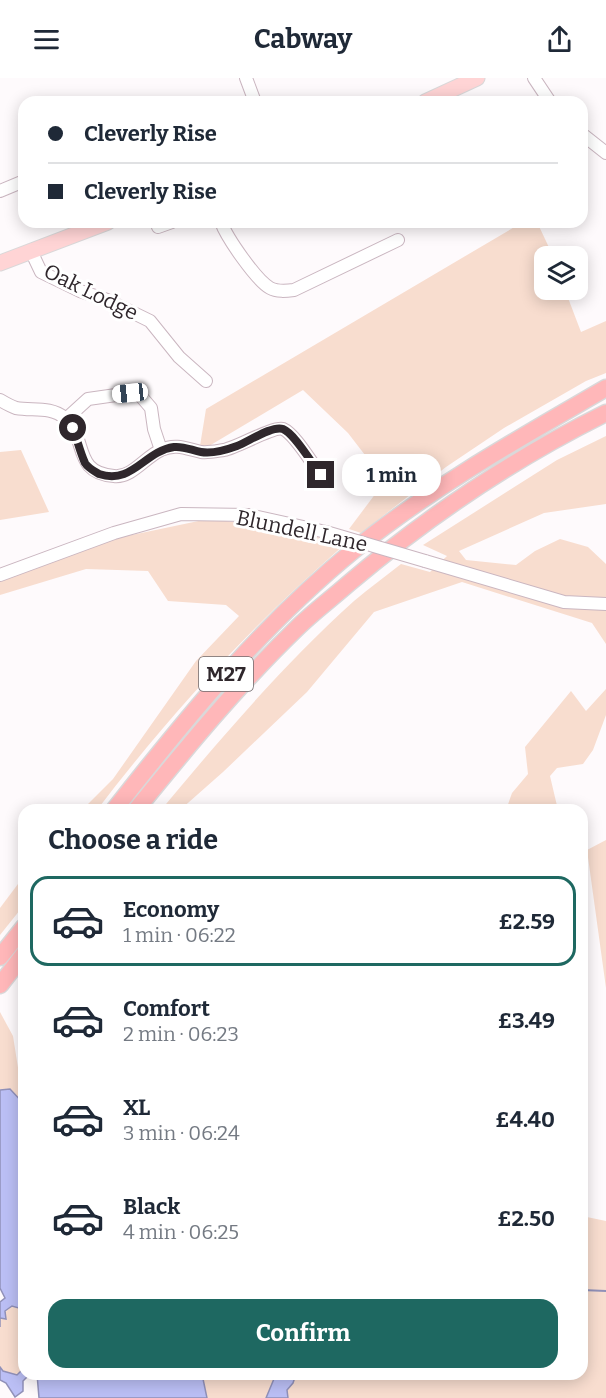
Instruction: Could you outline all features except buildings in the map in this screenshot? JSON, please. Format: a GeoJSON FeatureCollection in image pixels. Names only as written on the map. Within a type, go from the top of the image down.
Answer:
{"type":"FeatureCollection","features":[{"type":"Feature","properties":{"kind":"highway","name":"M27"},"geometry":{"type":"LineString","coordinates":[[119,804],[200,704],[268,628],[352,551],[467,469],[606,388]]}},
{"type":"Feature","properties":{"kind":"highway","name":"M27"},"geometry":{"type":"LineString","coordinates":[[141,804],[216,713],[266,659],[298,627],[377,559],[451,504],[535,451],[606,414]]}},
{"type":"Feature","properties":{"kind":"highway"},"geometry":{"type":"LineString","coordinates":[[0,957],[18,934]]}},
{"type":"Feature","properties":{"kind":"highway"},"geometry":{"type":"LineString","coordinates":[[1,984],[18,962]]}},
{"type":"Feature","properties":{"kind":"main road"},"geometry":{"type":"LineString","coordinates":[[438,96],[477,78]]}},
{"type":"Feature","properties":{"kind":"main road"},"geometry":{"type":"LineString","coordinates":[[0,262],[92,228]]}},
{"type":"Feature","properties":{"kind":"street"},"geometry":{"type":"LineString","coordinates":[[246,78],[253,96]]}},
{"type":"Feature","properties":{"kind":"street"},"geometry":{"type":"LineString","coordinates":[[534,78],[546,96]]}},
{"type":"Feature","properties":{"kind":"street"},"geometry":{"type":"LineString","coordinates":[[588,139],[606,153]]}},
{"type":"Feature","properties":{"kind":"street"},"geometry":{"type":"LineString","coordinates":[[0,191],[18,184]]}},
{"type":"Feature","properties":{"kind":"street"},"geometry":{"type":"LineString","coordinates":[[225,228],[261,281],[279,291],[294,290],[398,240]]}},
{"type":"Feature","properties":{"kind":"street","name":"Oak Lodge"},"geometry":{"type":"LineString","coordinates":[[31,251],[41,272],[150,321],[179,357],[206,381]]}},
{"type":"Feature","properties":{"kind":"street"},"geometry":{"type":"LineString","coordinates":[[66,419],[88,399],[139,394],[151,408],[154,429],[161,450]]}},
{"type":"Feature","properties":{"kind":"street"},"geometry":{"type":"LineString","coordinates":[[0,400],[18,408],[43,409],[57,413],[66,419],[73,428],[86,463],[92,470],[102,474],[116,477],[128,474],[161,450],[175,447],[190,448],[201,452],[220,451],[251,440],[272,428],[282,429],[290,434],[321,475]]}},
{"type":"Feature","properties":{"kind":"street","name":"Blundell Lane"},"geometry":{"type":"LineString","coordinates":[[0,575],[114,532],[181,514],[249,515],[326,532],[564,602],[606,604]]}},
{"type":"Feature","properties":{"kind":"shaded area"},"geometry":{"type":"Polygon","coordinates":[[[513,228],[540,228],[548,246],[534,246],[534,300],[569,300],[581,332],[606,321],[606,373],[586,381],[504,428],[446,467],[361,533],[349,529],[385,481],[348,433],[303,390],[199,452],[206,409],[513,228]]]}},
{"type":"Feature","properties":{"kind":"shaded area"},"geometry":{"type":"Polygon","coordinates":[[[606,436],[606,504],[544,513],[459,551],[466,560],[516,565],[535,551],[560,539],[588,547],[606,564],[606,644],[592,623],[462,582],[374,612],[307,692],[223,772],[187,804],[166,804],[302,650],[360,596],[401,564],[430,572],[447,556],[423,545],[557,460],[606,436]]]}},
{"type":"Feature","properties":{"kind":"shaded area"},"geometry":{"type":"Polygon","coordinates":[[[21,450],[49,512],[0,520],[0,452],[21,450]]]}},
{"type":"Feature","properties":{"kind":"shaded area"},"geometry":{"type":"Polygon","coordinates":[[[208,519],[276,528],[344,545],[277,606],[214,671],[154,739],[102,804],[88,804],[113,779],[196,661],[239,616],[226,605],[168,601],[148,571],[86,569],[0,595],[0,581],[108,540],[208,519]]]}},
{"type":"Feature","properties":{"kind":"shaded area"},"geometry":{"type":"Polygon","coordinates":[[[606,689],[606,715],[593,750],[583,764],[557,768],[550,776],[557,804],[508,804],[512,793],[528,774],[525,747],[571,691],[586,711],[606,689]]]}},
{"type":"Feature","properties":{"kind":"shaded area"},"geometry":{"type":"Polygon","coordinates":[[[606,840],[606,988],[588,857],[588,849],[606,840]]]}},
{"type":"Feature","properties":{"kind":"shaded area"},"geometry":{"type":"Polygon","coordinates":[[[18,884],[18,912],[0,935],[0,908],[18,884]]]}},
{"type":"Feature","properties":{"kind":"shaded area"},"geometry":{"type":"Polygon","coordinates":[[[0,1012],[13,1036],[18,1068],[18,1098],[10,1089],[0,1089],[0,1012]]]}},
{"type":"Feature","properties":{"kind":"shaded area"},"geometry":{"type":"Polygon","coordinates":[[[588,1217],[606,1221],[606,1398],[288,1398],[287,1390],[294,1380],[588,1380],[588,1217]]]}},
{"type":"Feature","properties":{"kind":"shaded area"},"geometry":{"type":"Polygon","coordinates":[[[12,1306],[18,1308],[17,1375],[3,1371],[0,1367],[0,1317],[12,1306]]]}},
{"type":"Feature","properties":{"kind":"shaded area"},"geometry":{"type":"Polygon","coordinates":[[[203,1380],[274,1380],[266,1398],[207,1398],[203,1380]]]}},
{"type":"Feature","properties":{"kind":"water"},"geometry":{"type":"Polygon","coordinates":[[[10,1089],[18,1098],[18,1308],[12,1306],[5,1311],[6,1319],[0,1318],[0,1302],[5,1298],[0,1288],[0,1090],[10,1089]]]}},
{"type":"Feature","properties":{"kind":"water"},"geometry":{"type":"Polygon","coordinates":[[[0,1367],[3,1371],[18,1374],[18,1380],[24,1380],[23,1391],[15,1397],[6,1383],[0,1380],[0,1367]]]}},
{"type":"Feature","properties":{"kind":"water"},"geometry":{"type":"Polygon","coordinates":[[[38,1380],[203,1380],[207,1398],[39,1398],[38,1380]]]}},
{"type":"Feature","properties":{"kind":"water"},"geometry":{"type":"Polygon","coordinates":[[[274,1380],[294,1380],[287,1390],[288,1398],[266,1398],[274,1380]]]}},
{"type":"Feature","properties":{"kind":"waterway"},"geometry":{"type":"LineString","coordinates":[[588,1290],[606,1291]]}},
{"type":"Feature","properties":{"kind":"route"},"geometry":{"type":"LineString","coordinates":[[73,428],[86,463],[92,470],[116,477],[128,474],[161,450],[175,447],[190,448],[201,452],[220,451],[251,440],[272,428],[282,429],[290,434],[321,475]]}}]}
